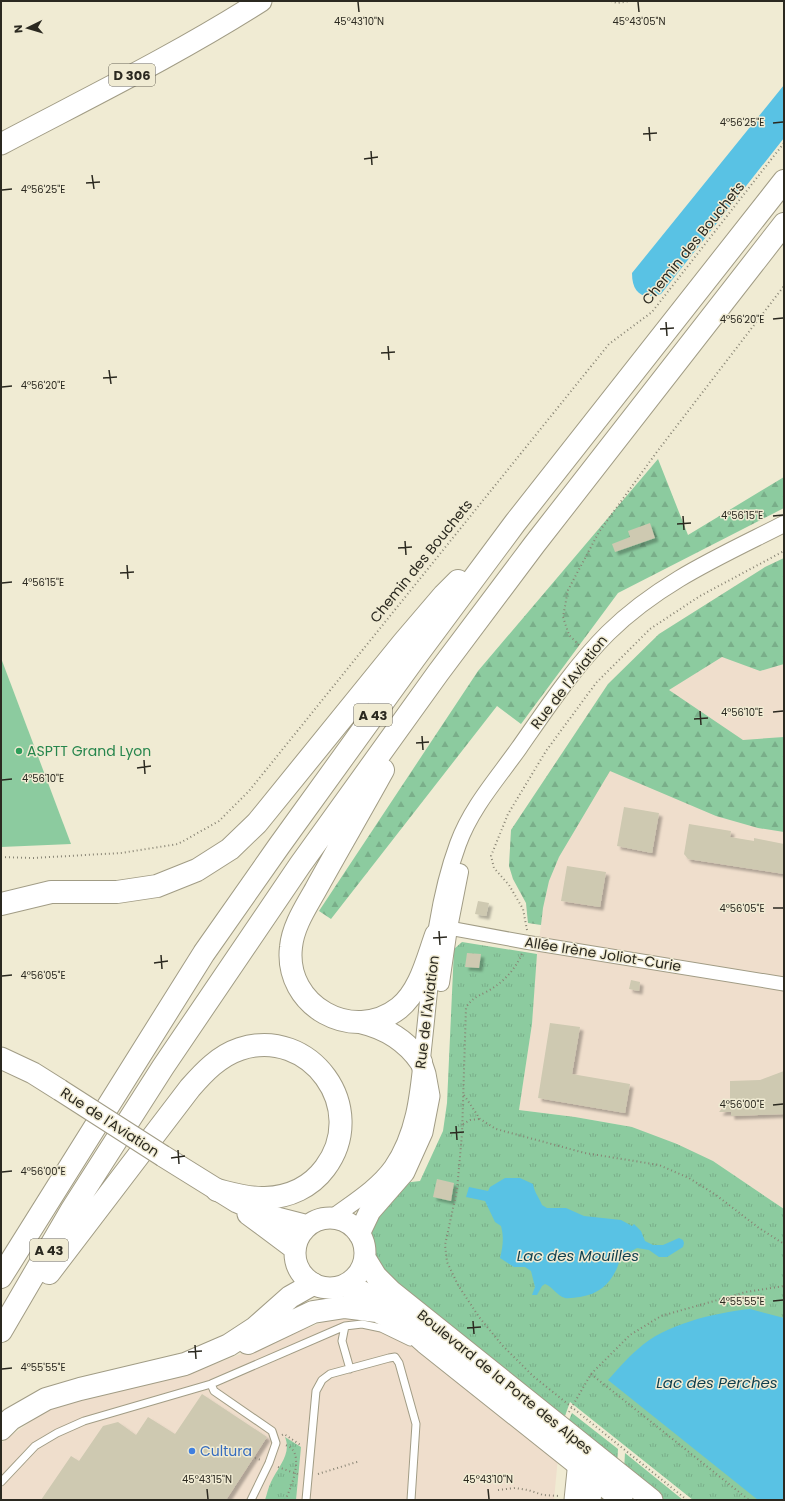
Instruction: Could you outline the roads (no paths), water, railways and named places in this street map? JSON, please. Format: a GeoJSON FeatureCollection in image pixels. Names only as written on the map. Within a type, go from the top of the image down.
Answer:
{"type":"FeatureCollection","features":[{"type":"Feature","properties":{"kind":"highway","name":"A 43"},"geometry":{"type":"LineString","coordinates":[[1,1277],[204,953],[409,666],[515,524],[784,181]]}},
{"type":"Feature","properties":{"kind":"highway","name":"A 43"},"geometry":{"type":"LineString","coordinates":[[1,1331],[71,1211],[167,1061],[300,865],[438,674],[534,545],[784,224]]}},
{"type":"Feature","properties":{"kind":"highway"},"geometry":{"type":"LineString","coordinates":[[1,904],[51,892],[117,892],[157,886],[197,870],[230,849],[257,823],[444,595],[515,524]]}},
{"type":"Feature","properties":{"kind":"highway"},"geometry":{"type":"LineString","coordinates":[[421,1062],[400,1038],[377,1027],[360,1022],[346,1021],[327,1015],[314,1006],[306,998],[296,982],[290,956],[296,927],[438,674]]}},
{"type":"Feature","properties":{"kind":"highway"},"geometry":{"type":"LineString","coordinates":[[360,1022],[384,1016],[405,1002],[419,981],[442,932]]}},
{"type":"Feature","properties":{"kind":"highway"},"geometry":{"type":"LineString","coordinates":[[1,1336],[190,1088],[207,1069],[232,1052],[254,1046],[270,1046],[288,1050],[303,1056],[312,1062],[328,1081],[339,1106],[341,1126],[340,1136],[330,1162],[316,1179],[307,1186],[288,1194],[264,1198],[248,1197],[218,1190]]}},
{"type":"Feature","properties":{"kind":"highway"},"geometry":{"type":"LineString","coordinates":[[185,1364],[229,1346],[254,1328],[290,1297],[313,1284]]}},
{"type":"Feature","properties":{"kind":"highway"},"geometry":{"type":"LineString","coordinates":[[1,1429],[11,1419],[46,1399],[225,1354],[313,1312],[345,1307],[377,1311],[391,1318],[420,1338]]}},
{"type":"Feature","properties":{"kind":"main road","name":"D 306"},"geometry":{"type":"LineString","coordinates":[[1,144],[177,51],[227,23],[261,1]]}},
{"type":"Feature","properties":{"kind":"main road","name":"Rue de l'Aviation"},"geometry":{"type":"LineString","coordinates":[[1,1058],[33,1073],[237,1202],[269,1216],[308,1226]]}},
{"type":"Feature","properties":{"kind":"main road"},"geometry":{"type":"LineString","coordinates":[[421,1062],[429,1096]]}},
{"type":"Feature","properties":{"kind":"main road","name":"Rue de l'Aviation"},"geometry":{"type":"LineString","coordinates":[[359,1234],[370,1211],[404,1172],[422,1132],[429,1096]]}},
{"type":"Feature","properties":{"kind":"main road","name":"Rue de l'Aviation"},"geometry":{"type":"LineString","coordinates":[[218,1190],[295,1249]]}},
{"type":"Feature","properties":{"kind":"main road"},"geometry":{"type":"LineString","coordinates":[[332,1218],[352,1226],[359,1234],[364,1245],[365,1258],[358,1275],[344,1286],[323,1288],[313,1284],[305,1278],[295,1259],[295,1249],[302,1232],[308,1226],[323,1219],[332,1218]]}},
{"type":"Feature","properties":{"kind":"main road","name":"Boulevard de la Porte des Alpes"},"geometry":{"type":"LineString","coordinates":[[365,1258],[376,1276],[391,1291],[652,1500]]}},
{"type":"Feature","properties":{"kind":"main road","name":"Boulevard de la Porte des Alpes"},"geometry":{"type":"LineString","coordinates":[[344,1286],[360,1291],[381,1304],[420,1338],[622,1500]]}},
{"type":"Feature","properties":{"kind":"main road"},"geometry":{"type":"LineString","coordinates":[[564,1496],[577,1464],[573,1436]]}},
{"type":"Feature","properties":{"kind":"main road"},"geometry":{"type":"LineString","coordinates":[[591,1500],[597,1455]]}},
{"type":"Feature","properties":{"kind":"street","name":"Rue de l'Aviation"},"geometry":{"type":"LineString","coordinates":[[429,1096],[438,1005],[442,932],[441,903],[458,844],[478,802],[507,765],[564,685],[588,654],[609,632],[627,616],[669,585],[714,558],[784,524]]}},
{"type":"Feature","properties":{"kind":"street","name":"Rue de l'Aviation"},"geometry":{"type":"LineString","coordinates":[[332,1218],[368,1192],[391,1168],[405,1145],[414,1116],[421,1062],[442,932],[466,854],[480,818],[507,765]]}},
{"type":"Feature","properties":{"kind":"street","name":"Allée Irène Joliot-Curie"},"geometry":{"type":"LineString","coordinates":[[442,932],[525,942],[784,984]]}},
{"type":"Feature","properties":{"kind":"lane"},"geometry":{"type":"LineString","coordinates":[[1,1482],[35,1446],[57,1433],[84,1421],[211,1384],[345,1326],[362,1324],[381,1328],[411,1343],[420,1338]]}},
{"type":"Feature","properties":{"kind":"lane"},"geometry":{"type":"LineString","coordinates":[[345,1326],[342,1341],[350,1369]]}},
{"type":"Feature","properties":{"kind":"lane"},"geometry":{"type":"LineString","coordinates":[[306,1500],[316,1391],[322,1380],[330,1374],[395,1357],[399,1363],[416,1424],[411,1500]]}},
{"type":"Feature","properties":{"kind":"lane"},"geometry":{"type":"LineString","coordinates":[[211,1384],[214,1391],[272,1431],[276,1440],[269,1463],[251,1500]]}},
{"type":"Feature","properties":{"kind":"water"},"geometry":{"type":"Polygon","coordinates":[[[784,85],[784,138],[661,294],[648,296],[639,293],[634,286],[632,273],[784,85]]]}},
{"type":"Feature","properties":{"kind":"water","name":"Lac des Mouilles"},"geometry":{"type":"Polygon","coordinates":[[[505,1178],[520,1178],[533,1184],[542,1205],[547,1208],[566,1208],[584,1216],[621,1220],[632,1226],[634,1224],[641,1231],[645,1241],[653,1245],[663,1245],[679,1238],[683,1240],[683,1247],[667,1257],[659,1257],[649,1250],[637,1248],[630,1252],[628,1250],[622,1256],[611,1279],[598,1291],[587,1296],[565,1298],[545,1284],[542,1286],[537,1295],[532,1295],[535,1287],[531,1271],[525,1267],[514,1267],[500,1258],[503,1242],[501,1226],[495,1222],[485,1201],[466,1197],[469,1187],[488,1191],[490,1187],[505,1178]]]}},
{"type":"Feature","properties":{"kind":"water","name":"Lac des Perches"},"geometry":{"type":"Polygon","coordinates":[[[750,1309],[784,1318],[784,1500],[758,1500],[608,1380],[622,1364],[649,1340],[676,1326],[721,1313],[750,1309]]]}},
{"type":"Feature","properties":{"kind":"place","name":"ASPTT Grand Lyon"},"geometry":{"type":"Point","coordinates":[19,751]}},
{"type":"Feature","properties":{"kind":"place","name":"Cultura"},"geometry":{"type":"Point","coordinates":[192,1451]}}]}
